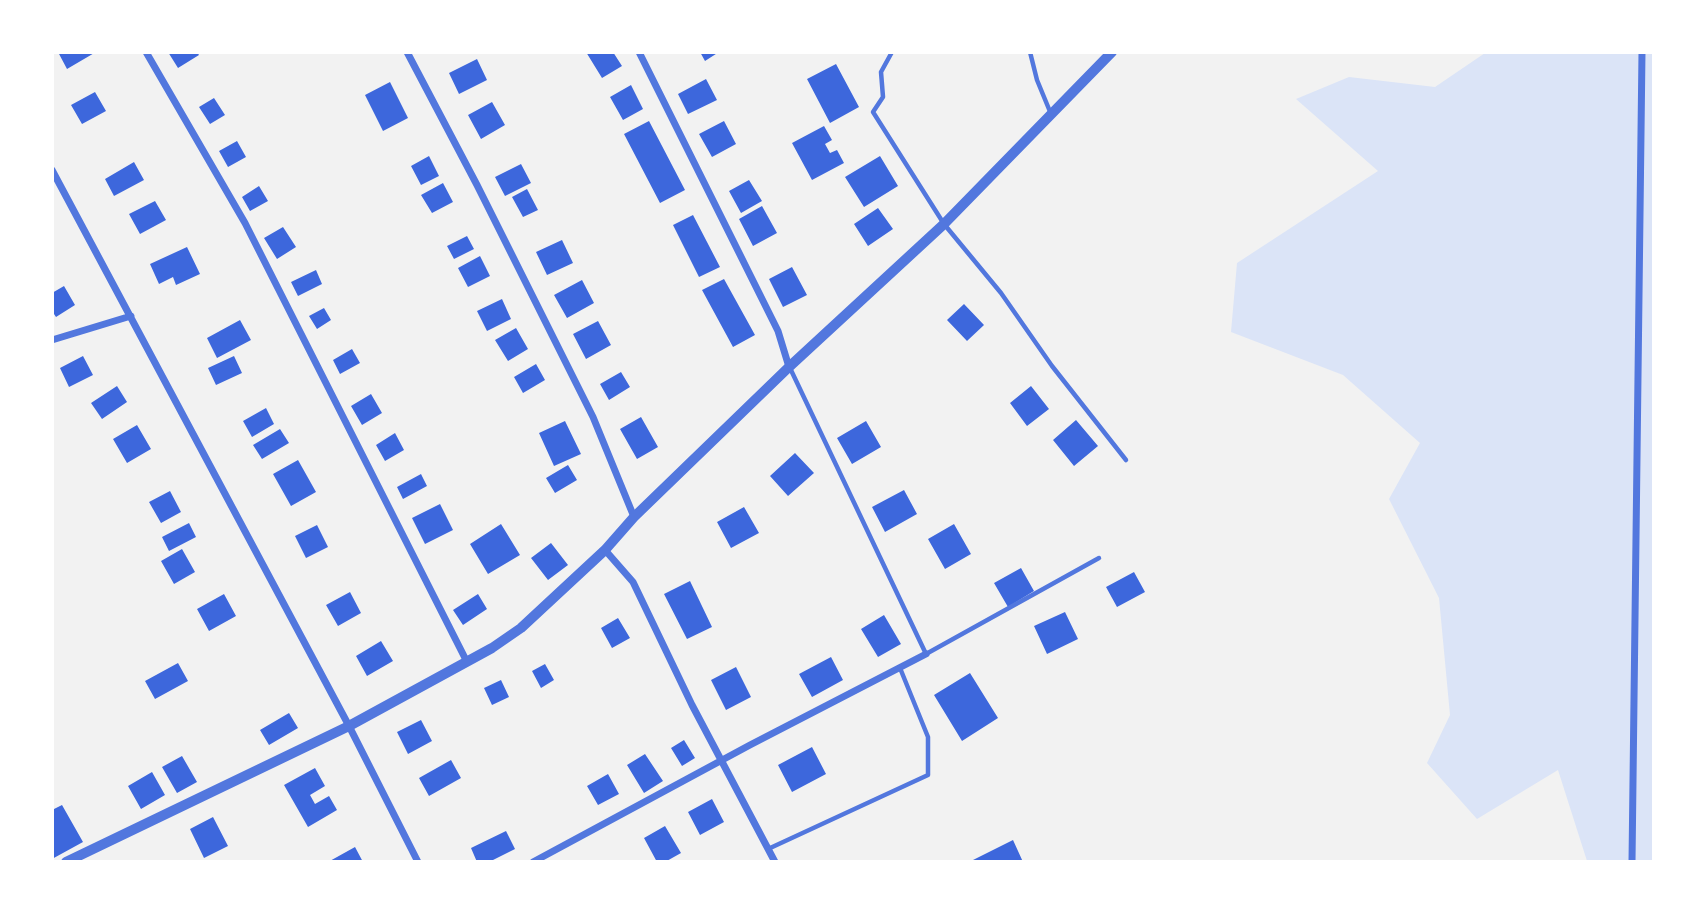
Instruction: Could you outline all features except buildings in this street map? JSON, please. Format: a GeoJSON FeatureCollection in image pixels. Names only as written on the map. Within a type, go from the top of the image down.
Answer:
{"type":"FeatureCollection","features":[{"type":"Feature","properties":{"kind":"street"},"geometry":{"type":"LineString","coordinates":[[146,52],[245,223],[467,662]]}},
{"type":"Feature","properties":{"kind":"street"},"geometry":{"type":"LineString","coordinates":[[407,52],[587,404],[634,517]]}},
{"type":"Feature","properties":{"kind":"street"},"geometry":{"type":"LineString","coordinates":[[639,52],[778,331],[789,367]]}},
{"type":"Feature","properties":{"kind":"street"},"geometry":{"type":"LineString","coordinates":[[66,862],[349,726],[492,648],[521,628],[605,550],[634,517],[789,367],[944,224],[1112,52]]}},
{"type":"Feature","properties":{"kind":"street"},"geometry":{"type":"LineString","coordinates":[[1632,862],[1642,52]]}},
{"type":"Feature","properties":{"kind":"street"},"geometry":{"type":"LineString","coordinates":[[52,170],[349,726],[418,862]]}},
{"type":"Feature","properties":{"kind":"street"},"geometry":{"type":"LineString","coordinates":[[52,340],[131,316]]}},
{"type":"Feature","properties":{"kind":"street"},"geometry":{"type":"LineString","coordinates":[[605,550],[633,582],[692,705],[775,862]]}},
{"type":"Feature","properties":{"kind":"street"},"geometry":{"type":"LineString","coordinates":[[533,862],[926,654]]}},
{"type":"Feature","properties":{"kind":"lane"},"geometry":{"type":"LineString","coordinates":[[892,52],[881,72],[883,97],[873,112],[944,224],[1001,293],[1052,366],[1126,460]]}},
{"type":"Feature","properties":{"kind":"lane"},"geometry":{"type":"LineString","coordinates":[[1030,52],[1051,114]]}},
{"type":"Feature","properties":{"kind":"lane"},"geometry":{"type":"LineString","coordinates":[[789,367],[926,654],[1099,558]]}},
{"type":"Feature","properties":{"kind":"lane"},"geometry":{"type":"LineString","coordinates":[[768,849],[928,775],[928,737],[900,668]]}},
{"type":"Feature","properties":{"kind":"shaded area"},"geometry":{"type":"Polygon","coordinates":[[[1485,53],[1653,53],[1653,861],[1587,861],[1558,770],[1477,819],[1427,763],[1450,715],[1439,598],[1389,499],[1420,443],[1343,375],[1231,332],[1237,263],[1378,171],[1296,99],[1349,77],[1435,87],[1485,53]]]}}]}
